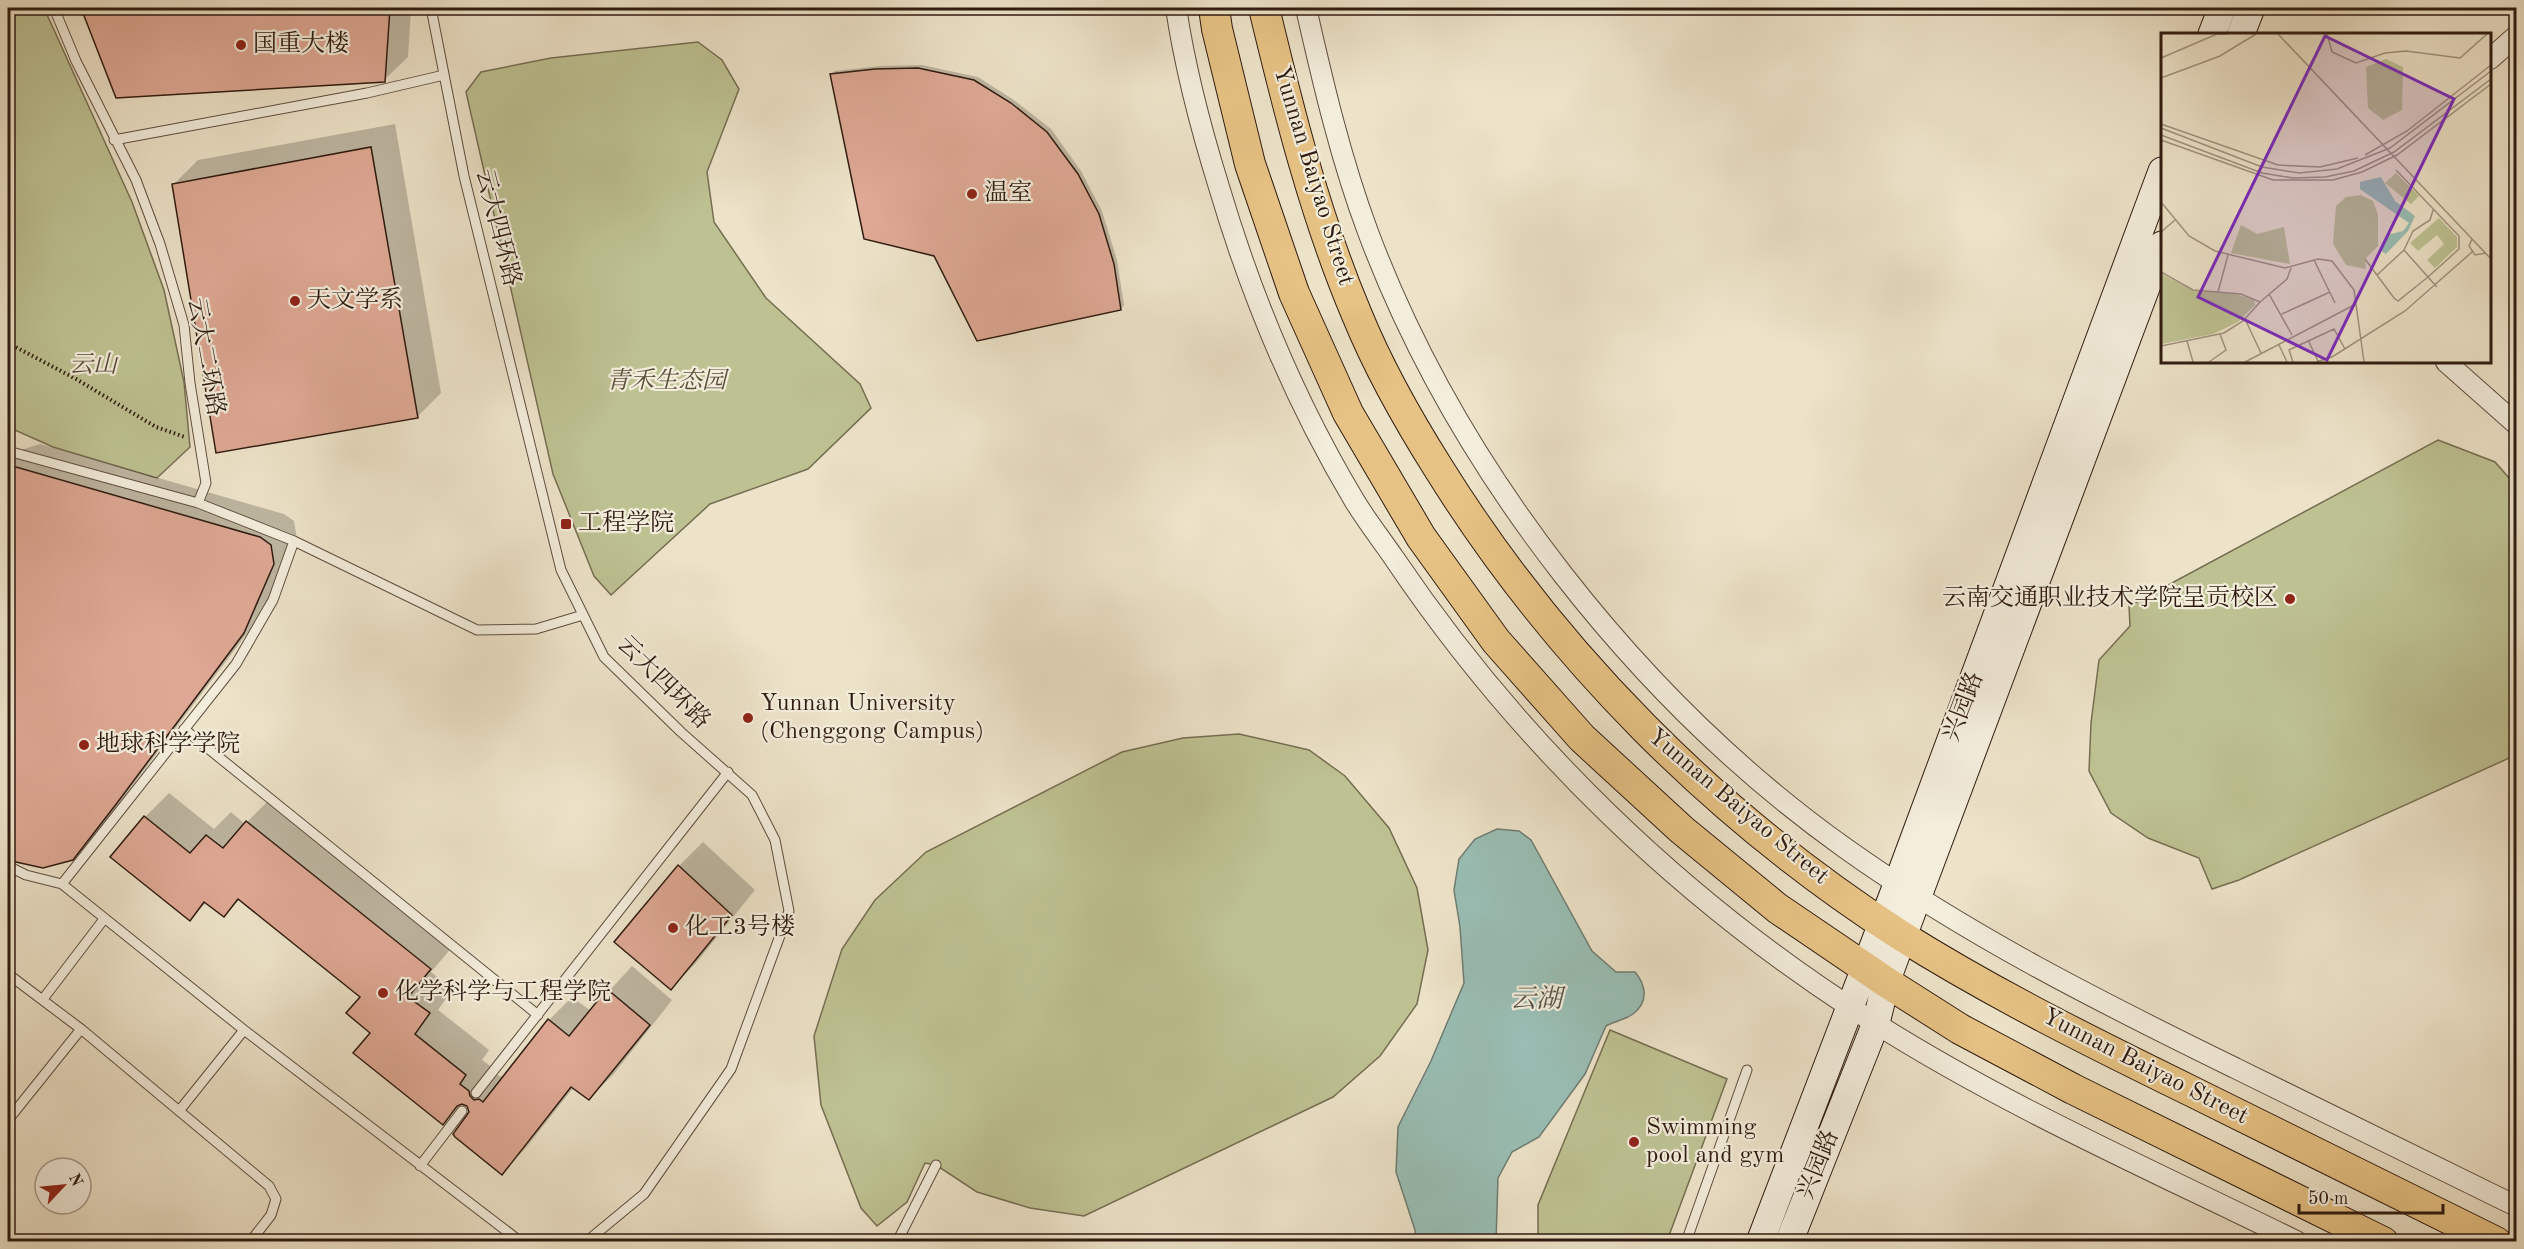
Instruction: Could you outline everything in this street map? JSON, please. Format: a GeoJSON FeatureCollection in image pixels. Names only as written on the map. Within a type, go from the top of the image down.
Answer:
{"type":"FeatureCollection","features":[{"type":"Feature","properties":{"kind":"main road","name":"Yunnan Baiyao Street"},"geometry":{"type":"LineString","coordinates":[[1214,8],[1250,164],[1294,293],[1348,413],[1421,537],[1496,641],[1582,738],[1682,830],[1768,901],[1960,1029],[2073,1089],[2384,1242]]}},
{"type":"Feature","properties":{"kind":"main road","name":"Yunnan Baiyao Street"},"geometry":{"type":"LineString","coordinates":[[1264,8],[1290,115],[1320,220],[1358,318],[1407,418],[1463,507],[1528,598],[1594,675],[1671,755],[1811,872],[1893,930],[1980,982],[2073,1033],[2496,1242]]}},
{"type":"Feature","properties":{"kind":"main road"},"geometry":{"type":"LineString","coordinates":[[2212,33],[2222,8]]}},
{"type":"Feature","properties":{"kind":"main road"},"geometry":{"type":"LineString","coordinates":[[2241,33],[2251,8]]}},
{"type":"Feature","properties":{"kind":"main road","name":"兴园路"},"geometry":{"type":"LineString","coordinates":[[1909,889],[2161,177]]}},
{"type":"Feature","properties":{"kind":"main road","name":"兴园路"},"geometry":{"type":"LineString","coordinates":[[1760,1242],[1851,1007],[1876,975],[2161,250]]}},
{"type":"Feature","properties":{"kind":"main road","name":"兴园路"},"geometry":{"type":"LineString","coordinates":[[1789,1242],[1876,1023],[1876,975]]}},
{"type":"Feature","properties":{"kind":"street"},"geometry":{"type":"LineString","coordinates":[[1176,8],[1205,142],[1241,260],[1293,383],[1354,501],[1437,620],[1519,722],[1604,809],[1679,878],[1769,949],[1851,1007],[1965,1076],[2298,1242]]}},
{"type":"Feature","properties":{"kind":"street"},"geometry":{"type":"LineString","coordinates":[[1306,8],[1334,122],[1368,232],[1416,343],[1482,459],[1547,555],[1615,636],[1686,713],[1754,776],[1844,847],[1998,946],[2094,999],[2517,1206]]}},
{"type":"Feature","properties":{"kind":"street"},"geometry":{"type":"LineString","coordinates":[[2491,58],[2517,36]]}},
{"type":"Feature","properties":{"kind":"street"},"geometry":{"type":"LineString","coordinates":[[2447,363],[2517,424]]}},
{"type":"Feature","properties":{"kind":"lane","name":"云大二环路"},"geometry":{"type":"LineString","coordinates":[[54,8],[114,140],[136,180],[160,244],[181,315],[206,483],[198,503]]}},
{"type":"Feature","properties":{"kind":"lane","name":"云大四环路"},"geometry":{"type":"LineString","coordinates":[[430,8],[464,177],[561,570],[604,657],[681,732],[752,795],[775,840],[789,911],[731,1069],[644,1194],[586,1242]]}},
{"type":"Feature","properties":{"kind":"lane"},"geometry":{"type":"LineString","coordinates":[[114,140],[367,93],[444,75]]}},
{"type":"Feature","properties":{"kind":"lane"},"geometry":{"type":"LineString","coordinates":[[8,451],[198,503],[294,540],[477,630],[536,629],[583,615]]}},
{"type":"Feature","properties":{"kind":"lane"},"geometry":{"type":"LineString","coordinates":[[62,884],[242,655],[273,600],[294,540]]}},
{"type":"Feature","properties":{"kind":"lane"},"geometry":{"type":"LineString","coordinates":[[184,729],[538,1015]]}},
{"type":"Feature","properties":{"kind":"lane"},"geometry":{"type":"LineString","coordinates":[[476,1093],[728,772]]}},
{"type":"Feature","properties":{"kind":"lane"},"geometry":{"type":"LineString","coordinates":[[8,866],[26,875],[62,884],[243,1030],[520,1242]]}},
{"type":"Feature","properties":{"kind":"lane"},"geometry":{"type":"LineString","coordinates":[[43,999],[104,920]]}},
{"type":"Feature","properties":{"kind":"lane"},"geometry":{"type":"LineString","coordinates":[[8,974],[81,1029],[269,1186],[276,1199],[272,1215],[250,1242]]}},
{"type":"Feature","properties":{"kind":"lane"},"geometry":{"type":"LineString","coordinates":[[8,1120],[81,1029]]}},
{"type":"Feature","properties":{"kind":"lane"},"geometry":{"type":"LineString","coordinates":[[179,1111],[243,1030]]}},
{"type":"Feature","properties":{"kind":"lane"},"geometry":{"type":"LineString","coordinates":[[1686,1242],[1747,1070]]}},
{"type":"Feature","properties":{"kind":"lane"},"geometry":{"type":"LineString","coordinates":[[420,1166],[462,1111]]}},
{"type":"Feature","properties":{"kind":"lane"},"geometry":{"type":"LineString","coordinates":[[897,1242],[936,1165]]}},
{"type":"Feature","properties":{"kind":"path"},"geometry":{"type":"LineString","coordinates":[[8,312],[13,335],[8,345],[76,379],[156,427],[200,442]]}},
{"type":"Feature","properties":{"kind":"green space","name":"云山"},"geometry":{"type":"Polygon","coordinates":[[[8,8],[44,8],[132,202],[164,290],[184,382],[190,447],[157,478],[53,447],[8,427],[8,8]]]}},
{"type":"Feature","properties":{"kind":"green space","name":"青禾生态园"},"geometry":{"type":"Polygon","coordinates":[[[698,42],[722,60],[739,89],[707,172],[714,222],[766,298],[860,384],[871,408],[808,469],[710,504],[611,595],[594,576],[553,474],[466,92],[481,72],[551,58],[698,42]]]}},
{"type":"Feature","properties":{"kind":"green space"},"geometry":{"type":"Polygon","coordinates":[[[2438,440],[2495,462],[2516,486],[2516,755],[2239,880],[2212,889],[2199,858],[2148,838],[2111,813],[2089,771],[2091,723],[2099,660],[2130,626],[2129,606],[2438,440]]]}},
{"type":"Feature","properties":{"kind":"green space"},"geometry":{"type":"Polygon","coordinates":[[[1239,734],[1309,750],[1345,776],[1389,828],[1417,888],[1428,950],[1417,1004],[1380,1056],[1333,1097],[1084,1216],[1030,1208],[977,1192],[936,1165],[925,1163],[907,1202],[877,1226],[861,1208],[821,1105],[814,1036],[842,949],[875,900],[926,852],[1122,752],[1183,738],[1239,734]]]}},
{"type":"Feature","properties":{"kind":"green space","name":"Swimming pool and gym"},"geometry":{"type":"Polygon","coordinates":[[[1610,1030],[1727,1079],[1667,1241],[1538,1241],[1538,1205],[1610,1030]]]}},
{"type":"Feature","properties":{"kind":"water","name":"云湖"},"geometry":{"type":"Polygon","coordinates":[[[1497,829],[1519,831],[1531,840],[1592,951],[1616,972],[1635,972],[1642,982],[1644,999],[1633,1014],[1606,1026],[1585,1074],[1539,1137],[1512,1152],[1498,1178],[1496,1241],[1416,1241],[1415,1230],[1396,1172],[1398,1127],[1431,1061],[1464,983],[1460,927],[1454,890],[1459,859],[1475,839],[1497,829]]]}},
{"type":"Feature","properties":{"kind":"building","name":"国重大楼"},"geometry":{"type":"Polygon","coordinates":[[[81,8],[390,8],[385,82],[116,98],[81,8]]]}},
{"type":"Feature","properties":{"kind":"building","name":"温室"},"geometry":{"type":"Polygon","coordinates":[[[918,68],[974,80],[1011,103],[1047,132],[1078,174],[1099,214],[1114,264],[1121,310],[977,341],[934,256],[864,239],[830,74],[875,69],[918,68]]]}},
{"type":"Feature","properties":{"kind":"building","name":"天文学系"},"geometry":{"type":"Polygon","coordinates":[[[371,147],[418,418],[216,453],[172,184],[371,147]]]}},
{"type":"Feature","properties":{"kind":"building","name":"地球科学学院"},"geometry":{"type":"Polygon","coordinates":[[[16,467],[260,537],[271,545],[274,564],[244,633],[117,803],[73,860],[43,868],[8,858],[8,469],[16,467]]]}},
{"type":"Feature","properties":{"kind":"building","name":"化学科学与工程学院"},"geometry":{"type":"Polygon","coordinates":[[[144,816],[190,853],[206,835],[223,848],[246,821],[431,969],[408,997],[430,1013],[415,1034],[466,1075],[460,1084],[469,1091],[474,1100],[479,1099],[483,1102],[548,1019],[569,1036],[607,989],[650,1025],[589,1100],[571,1087],[502,1175],[453,1134],[469,1112],[467,1106],[462,1104],[457,1106],[443,1125],[353,1053],[370,1033],[346,1013],[360,997],[238,899],[224,917],[204,902],[190,921],[110,857],[144,816]]]}},
{"type":"Feature","properties":{"kind":"building","name":"化工3号楼"},"geometry":{"type":"Polygon","coordinates":[[[678,865],[732,915],[671,990],[614,942],[678,865]]]}},
{"type":"Feature","properties":{"kind":"place","name":"国重大楼"},"geometry":{"type":"Point","coordinates":[241,45]}},
{"type":"Feature","properties":{"kind":"place","name":"温室"},"geometry":{"type":"Point","coordinates":[972,194]}},
{"type":"Feature","properties":{"kind":"place","name":"天文学系"},"geometry":{"type":"Point","coordinates":[295,301]}},
{"type":"Feature","properties":{"kind":"place","name":"工程学院"},"geometry":{"type":"Point","coordinates":[566,524]}},
{"type":"Feature","properties":{"kind":"place","name":"云南交通职业技术学院呈贡校区"},"geometry":{"type":"Point","coordinates":[2290,599]}},
{"type":"Feature","properties":{"kind":"place","name":"Yunnan University (Chenggong Campus)"},"geometry":{"type":"Point","coordinates":[748,718]}},
{"type":"Feature","properties":{"kind":"place","name":"地球科学学院"},"geometry":{"type":"Point","coordinates":[84,745]}},
{"type":"Feature","properties":{"kind":"place","name":"化工3号楼"},"geometry":{"type":"Point","coordinates":[673,928]}},
{"type":"Feature","properties":{"kind":"place","name":"化学科学与工程学院"},"geometry":{"type":"Point","coordinates":[383,993]}},
{"type":"Feature","properties":{"kind":"place","name":"Swimming pool and gym"},"geometry":{"type":"Point","coordinates":[1634,1142]}}]}
